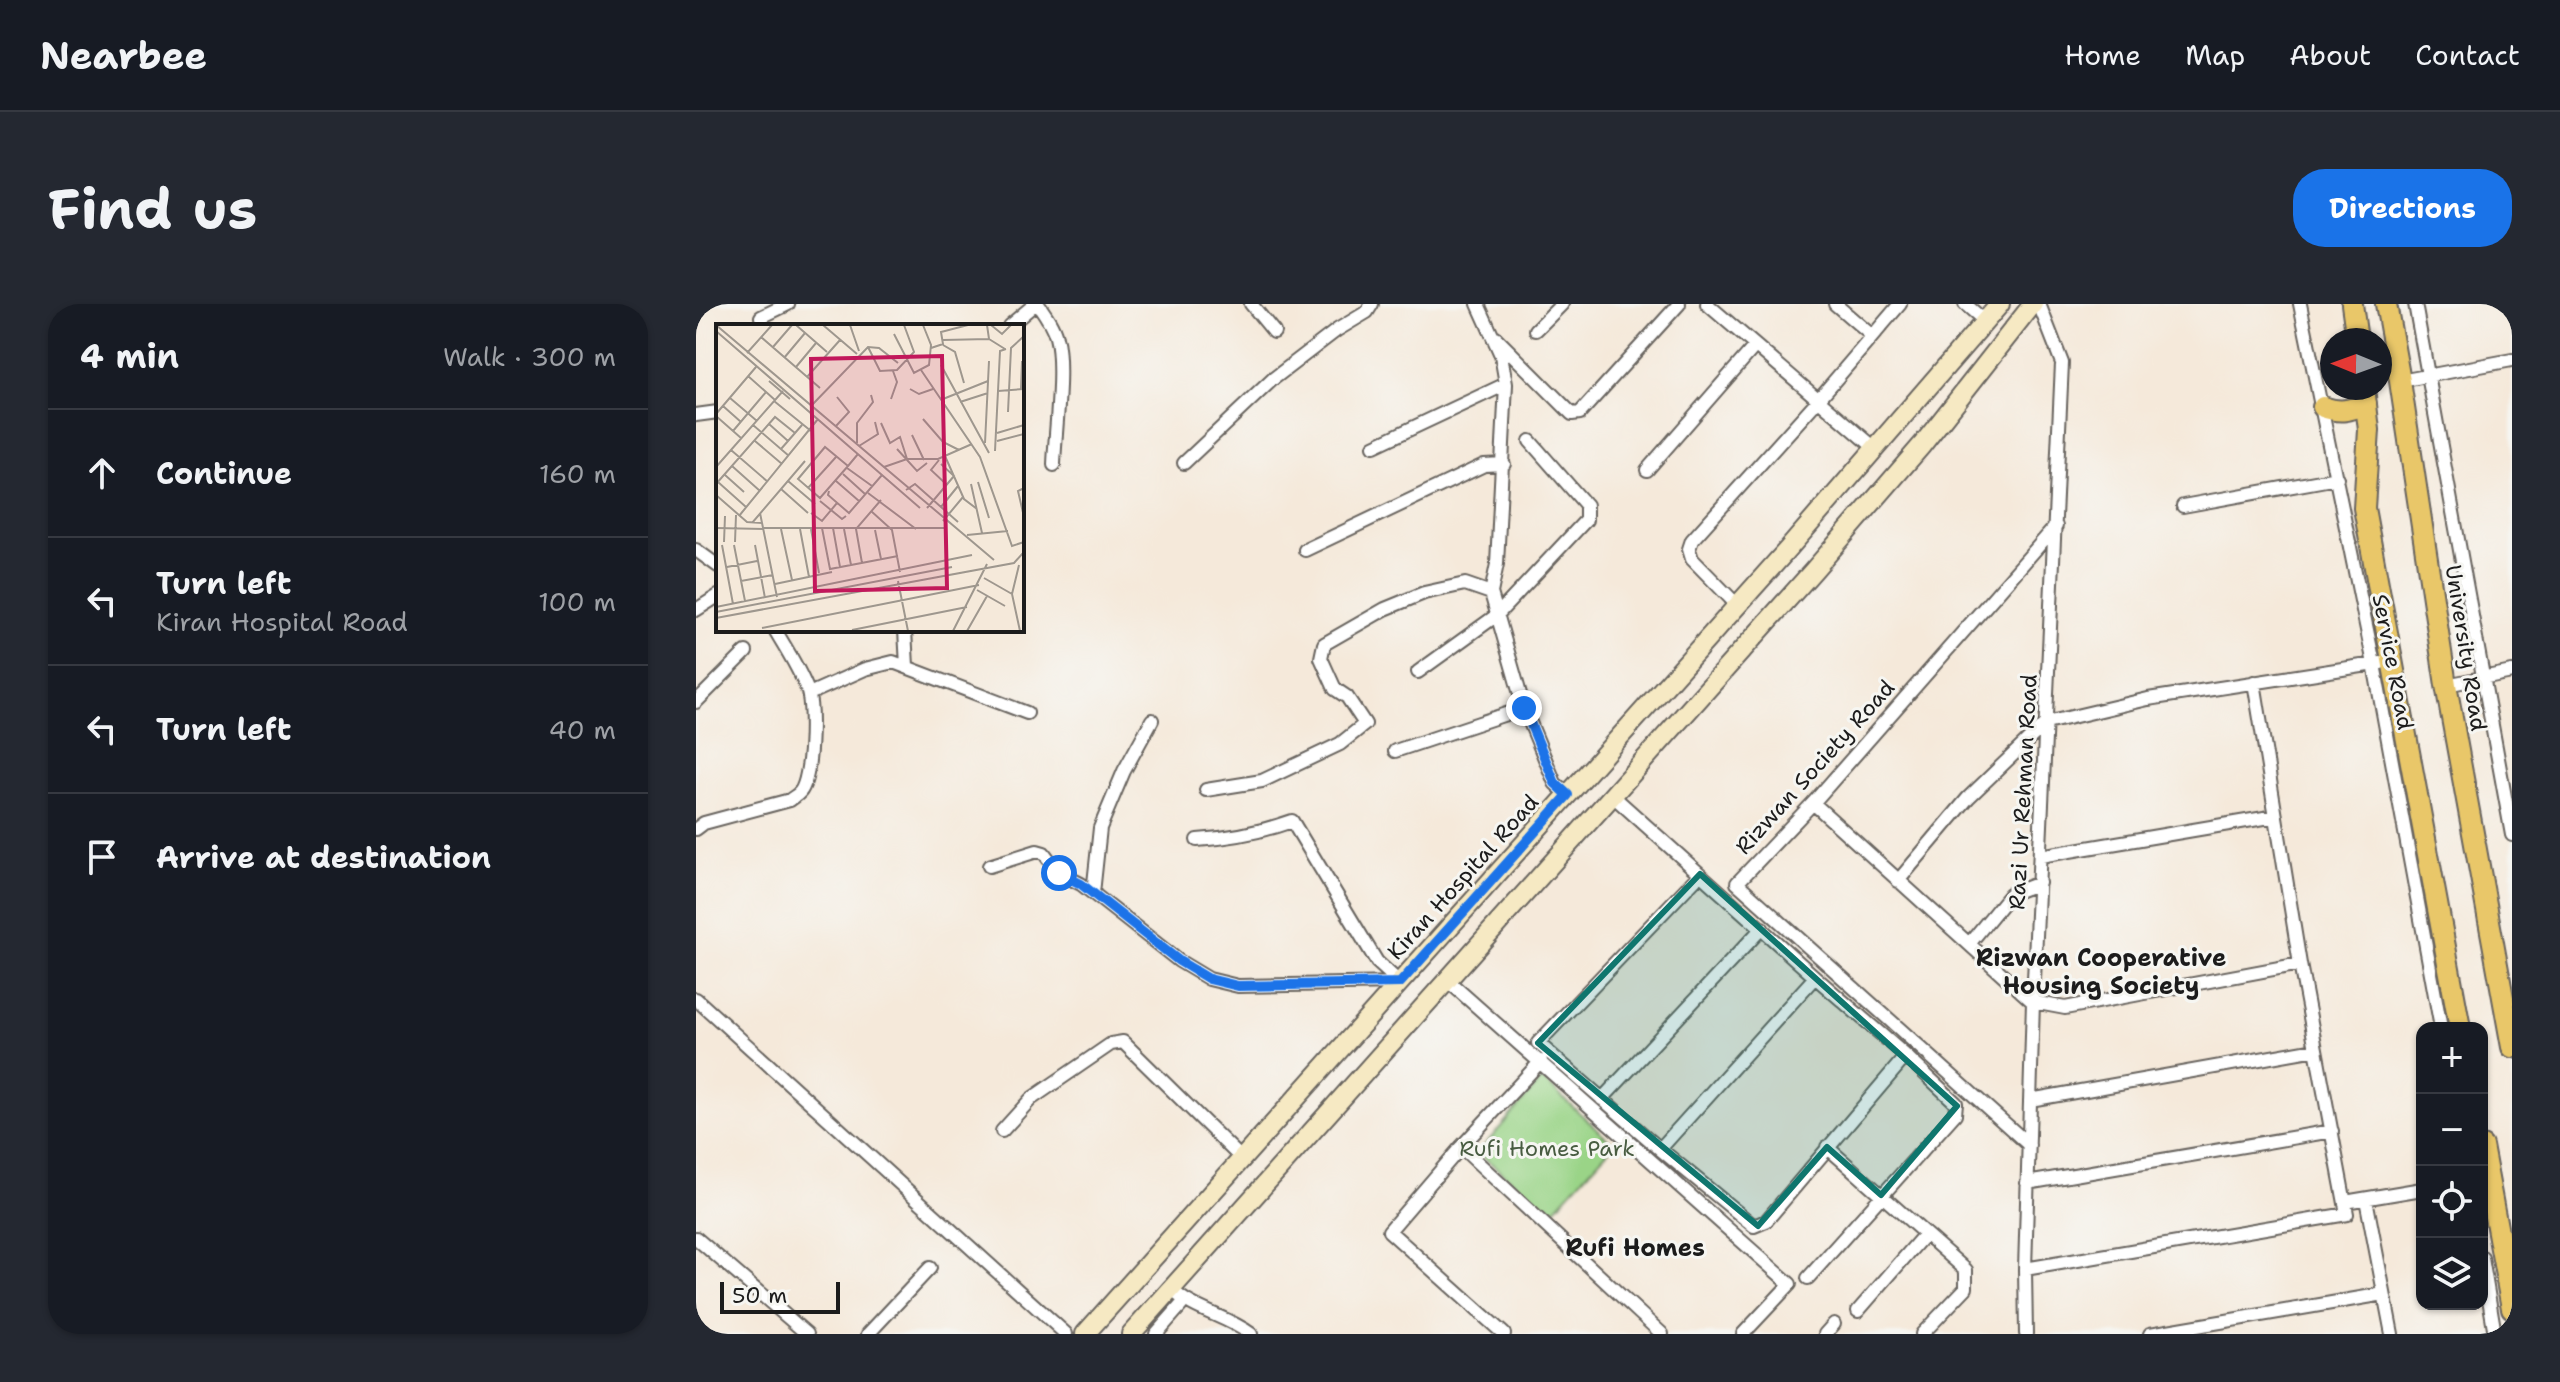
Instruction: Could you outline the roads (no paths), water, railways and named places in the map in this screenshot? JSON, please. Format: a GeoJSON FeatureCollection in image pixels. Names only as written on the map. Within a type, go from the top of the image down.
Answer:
{"type":"FeatureCollection","features":[{"type":"Feature","properties":{"kind":"main road","name":"Kiran Hospital Road"},"geometry":{"type":"LineString","coordinates":[[1085,1334],[1876,449],[2000,304]]}},
{"type":"Feature","properties":{"kind":"main road"},"geometry":{"type":"LineString","coordinates":[[1131,1334],[1178,1296],[1447,980],[1922,445],[2036,304]]}},
{"type":"Feature","properties":{"kind":"main road"},"geometry":{"type":"LineString","coordinates":[[2352,304],[2355,328]]}},
{"type":"Feature","properties":{"kind":"main road","name":"University Road"},"geometry":{"type":"LineString","coordinates":[[2386,304],[2446,685],[2512,1047]]}},
{"type":"Feature","properties":{"kind":"main road"},"geometry":{"type":"LineString","coordinates":[[2323,407],[2337,412],[2351,410],[2361,400]]}},
{"type":"Feature","properties":{"kind":"main road"},"geometry":{"type":"LineString","coordinates":[[2365,400],[2369,442],[2364,508],[2383,662],[2459,1022]]}},
{"type":"Feature","properties":{"kind":"main road"},"geometry":{"type":"LineString","coordinates":[[1898,424],[1922,445]]}},
{"type":"Feature","properties":{"kind":"main road"},"geometry":{"type":"LineString","coordinates":[[2488,1192],[2512,1308]]}},
{"type":"Feature","properties":{"kind":"street"},"geometry":{"type":"LineString","coordinates":[[761,317],[788,304]]}},
{"type":"Feature","properties":{"kind":"street"},"geometry":{"type":"LineString","coordinates":[[1251,304],[1274,332]]}},
{"type":"Feature","properties":{"kind":"street"},"geometry":{"type":"LineString","coordinates":[[1184,463],[1273,379],[1337,330],[1367,312],[1372,304]]}},
{"type":"Feature","properties":{"kind":"street"},"geometry":{"type":"LineString","coordinates":[[1478,304],[1501,355],[1506,384],[1497,564],[1491,593],[1524,708],[1555,783],[1568,795]]}},
{"type":"Feature","properties":{"kind":"street"},"geometry":{"type":"LineString","coordinates":[[1536,330],[1562,304]]}},
{"type":"Feature","properties":{"kind":"street"},"geometry":{"type":"LineString","coordinates":[[1491,333],[1572,414],[1580,413],[1679,304]]}},
{"type":"Feature","properties":{"kind":"street"},"geometry":{"type":"LineString","coordinates":[[1707,304],[1876,449]]}},
{"type":"Feature","properties":{"kind":"street"},"geometry":{"type":"LineString","coordinates":[[1835,304],[1871,335]]}},
{"type":"Feature","properties":{"kind":"street"},"geometry":{"type":"LineString","coordinates":[[1737,605],[1692,559],[1689,549],[1692,540],[1900,304]]}},
{"type":"Feature","properties":{"kind":"street"},"geometry":{"type":"LineString","coordinates":[[1965,304],[1986,322]]}},
{"type":"Feature","properties":{"kind":"street","name":"Razi Ur Rehman Road"},"geometry":{"type":"LineString","coordinates":[[2026,1334],[2033,1002],[2062,363],[2036,304]]}},
{"type":"Feature","properties":{"kind":"street","name":"Service Road"},"geometry":{"type":"LineString","coordinates":[[2300,304],[2337,478],[2383,662],[2440,1022]]}},
{"type":"Feature","properties":{"kind":"street"},"geometry":{"type":"LineString","coordinates":[[2415,304],[2512,835]]}},
{"type":"Feature","properties":{"kind":"street"},"geometry":{"type":"LineString","coordinates":[[1011,324],[1033,305],[1049,320],[1058,349],[1054,465]]}},
{"type":"Feature","properties":{"kind":"street"},"geometry":{"type":"LineString","coordinates":[[1647,470],[1755,346]]}},
{"type":"Feature","properties":{"kind":"street"},"geometry":{"type":"LineString","coordinates":[[2400,381],[2512,360]]}},
{"type":"Feature","properties":{"kind":"street"},"geometry":{"type":"LineString","coordinates":[[1374,446],[1506,384]]}},
{"type":"Feature","properties":{"kind":"street"},"geometry":{"type":"LineString","coordinates":[[696,415],[716,412]]}},
{"type":"Feature","properties":{"kind":"street"},"geometry":{"type":"LineString","coordinates":[[1418,672],[1497,615],[1586,520],[1586,505],[1530,441]]}},
{"type":"Feature","properties":{"kind":"street"},"geometry":{"type":"LineString","coordinates":[[1305,550],[1484,465],[1504,464]]}},
{"type":"Feature","properties":{"kind":"street"},"geometry":{"type":"LineString","coordinates":[[2183,506],[2337,478]]}},
{"type":"Feature","properties":{"kind":"street","name":"Rizwan Society Road"},"geometry":{"type":"LineString","coordinates":[[2029,1145],[1737,883],[1813,803],[2056,526]]}},
{"type":"Feature","properties":{"kind":"street"},"geometry":{"type":"LineString","coordinates":[[696,550],[716,565]]}},
{"type":"Feature","properties":{"kind":"street"},"geometry":{"type":"LineString","coordinates":[[1206,790],[1262,781],[1340,744],[1365,724],[1347,697],[1335,689],[1321,658],[1324,644],[1385,609],[1424,593],[1465,584],[1491,593]]}},
{"type":"Feature","properties":{"kind":"street"},"geometry":{"type":"LineString","coordinates":[[696,610],[716,597]]}},
{"type":"Feature","properties":{"kind":"street"},"geometry":{"type":"LineString","coordinates":[[696,829],[739,813],[790,800],[801,792],[810,745],[809,694],[776,632]]}},
{"type":"Feature","properties":{"kind":"street"},"geometry":{"type":"LineString","coordinates":[[905,632],[907,666]]}},
{"type":"Feature","properties":{"kind":"street"},"geometry":{"type":"LineString","coordinates":[[696,702],[746,652]]}},
{"type":"Feature","properties":{"kind":"street"},"geometry":{"type":"LineString","coordinates":[[809,694],[865,669],[893,662],[1027,713]]}},
{"type":"Feature","properties":{"kind":"street"},"geometry":{"type":"LineString","coordinates":[[1898,881],[1968,798],[2046,723],[2148,699],[2383,662]]}},
{"type":"Feature","properties":{"kind":"street"},"geometry":{"type":"LineString","coordinates":[[2446,685],[2512,672]]}},
{"type":"Feature","properties":{"kind":"street"},"geometry":{"type":"LineString","coordinates":[[2025,1269],[2347,1214],[2300,964],[2254,682]]}},
{"type":"Feature","properties":{"kind":"street"},"geometry":{"type":"LineString","coordinates":[[1395,751],[1524,708]]}},
{"type":"Feature","properties":{"kind":"street"},"geometry":{"type":"LineString","coordinates":[[1093,893],[1100,828],[1124,771],[1152,720]]}},
{"type":"Feature","properties":{"kind":"street"},"geometry":{"type":"LineString","coordinates":[[1613,796],[1956,1103],[1957,1110],[1808,1278]]}},
{"type":"Feature","properties":{"kind":"street"},"geometry":{"type":"LineString","coordinates":[[1813,803],[2033,1002],[2065,1008],[2300,964]]}},
{"type":"Feature","properties":{"kind":"street"},"geometry":{"type":"LineString","coordinates":[[2040,856],[2276,816]]}},
{"type":"Feature","properties":{"kind":"street"},"geometry":{"type":"LineString","coordinates":[[1197,840],[1227,839],[1292,821],[1377,962],[1400,983]]}},
{"type":"Feature","properties":{"kind":"street"},"geometry":{"type":"LineString","coordinates":[[989,866],[1037,851],[1044,853],[1059,873],[1093,893],[1179,961],[1209,979],[1238,986],[1400,983]]}},
{"type":"Feature","properties":{"kind":"street"},"geometry":{"type":"LineString","coordinates":[[1700,874],[1538,1043],[1754,1226],[1766,1221],[1906,1056]]}},
{"type":"Feature","properties":{"kind":"street"},"geometry":{"type":"LineString","coordinates":[[1969,944],[2010,894],[2039,883]]}},
{"type":"Feature","properties":{"kind":"street"},"geometry":{"type":"LineString","coordinates":[[1602,1099],[1762,928]]}},
{"type":"Feature","properties":{"kind":"street"},"geometry":{"type":"LineString","coordinates":[[1660,1149],[1815,977]]}},
{"type":"Feature","properties":{"kind":"street"},"geometry":{"type":"LineString","coordinates":[[1447,980],[1790,1284],[1743,1334]]}},
{"type":"Feature","properties":{"kind":"street"},"geometry":{"type":"LineString","coordinates":[[696,999],[1066,1334]]}},
{"type":"Feature","properties":{"kind":"street"},"geometry":{"type":"LineString","coordinates":[[1002,1131],[1031,1099],[1111,1044],[1123,1042],[1242,1159]]}},
{"type":"Feature","properties":{"kind":"street"},"geometry":{"type":"LineString","coordinates":[[2030,1100],[2316,1049]]}},
{"type":"Feature","properties":{"kind":"street"},"geometry":{"type":"LineString","coordinates":[[1504,1334],[1389,1232],[1461,1147],[1541,1061]]}},
{"type":"Feature","properties":{"kind":"street"},"geometry":{"type":"LineString","coordinates":[[2027,1183],[2332,1131]]}},
{"type":"Feature","properties":{"kind":"street"},"geometry":{"type":"LineString","coordinates":[[1461,1147],[1662,1334]]}},
{"type":"Feature","properties":{"kind":"street"},"geometry":{"type":"LineString","coordinates":[[1827,1147],[1966,1270],[1966,1288],[1922,1334]]}},
{"type":"Feature","properties":{"kind":"street"},"geometry":{"type":"LineString","coordinates":[[2345,1202],[2416,1190]]}},
{"type":"Feature","properties":{"kind":"street"},"geometry":{"type":"LineString","coordinates":[[2366,1199],[2392,1334]]}},
{"type":"Feature","properties":{"kind":"street"},"geometry":{"type":"LineString","coordinates":[[1858,1311],[1925,1234]]}},
{"type":"Feature","properties":{"kind":"street"},"geometry":{"type":"LineString","coordinates":[[696,1238],[807,1334]]}},
{"type":"Feature","properties":{"kind":"street"},"geometry":{"type":"LineString","coordinates":[[868,1334],[930,1268]]}},
{"type":"Feature","properties":{"kind":"street"},"geometry":{"type":"LineString","coordinates":[[2488,1293],[2495,1334]]}},
{"type":"Feature","properties":{"kind":"street"},"geometry":{"type":"LineString","coordinates":[[2150,1334],[2384,1294]]}},
{"type":"Feature","properties":{"kind":"street"},"geometry":{"type":"LineString","coordinates":[[1156,1334],[1178,1296],[1239,1325],[1251,1334]]}},
{"type":"Feature","properties":{"kind":"district","name":"Rizwan Cooperative Housing Society"},"geometry":{"type":"Point","coordinates":[2101,972]}},
{"type":"Feature","properties":{"kind":"district","name":"Rufi Homes"},"geometry":{"type":"Point","coordinates":[1635,1248]}},
{"type":"Feature","properties":{"kind":"park label","name":"Rufi Homes Park"},"geometry":{"type":"Point","coordinates":[1547,1148]}}]}
